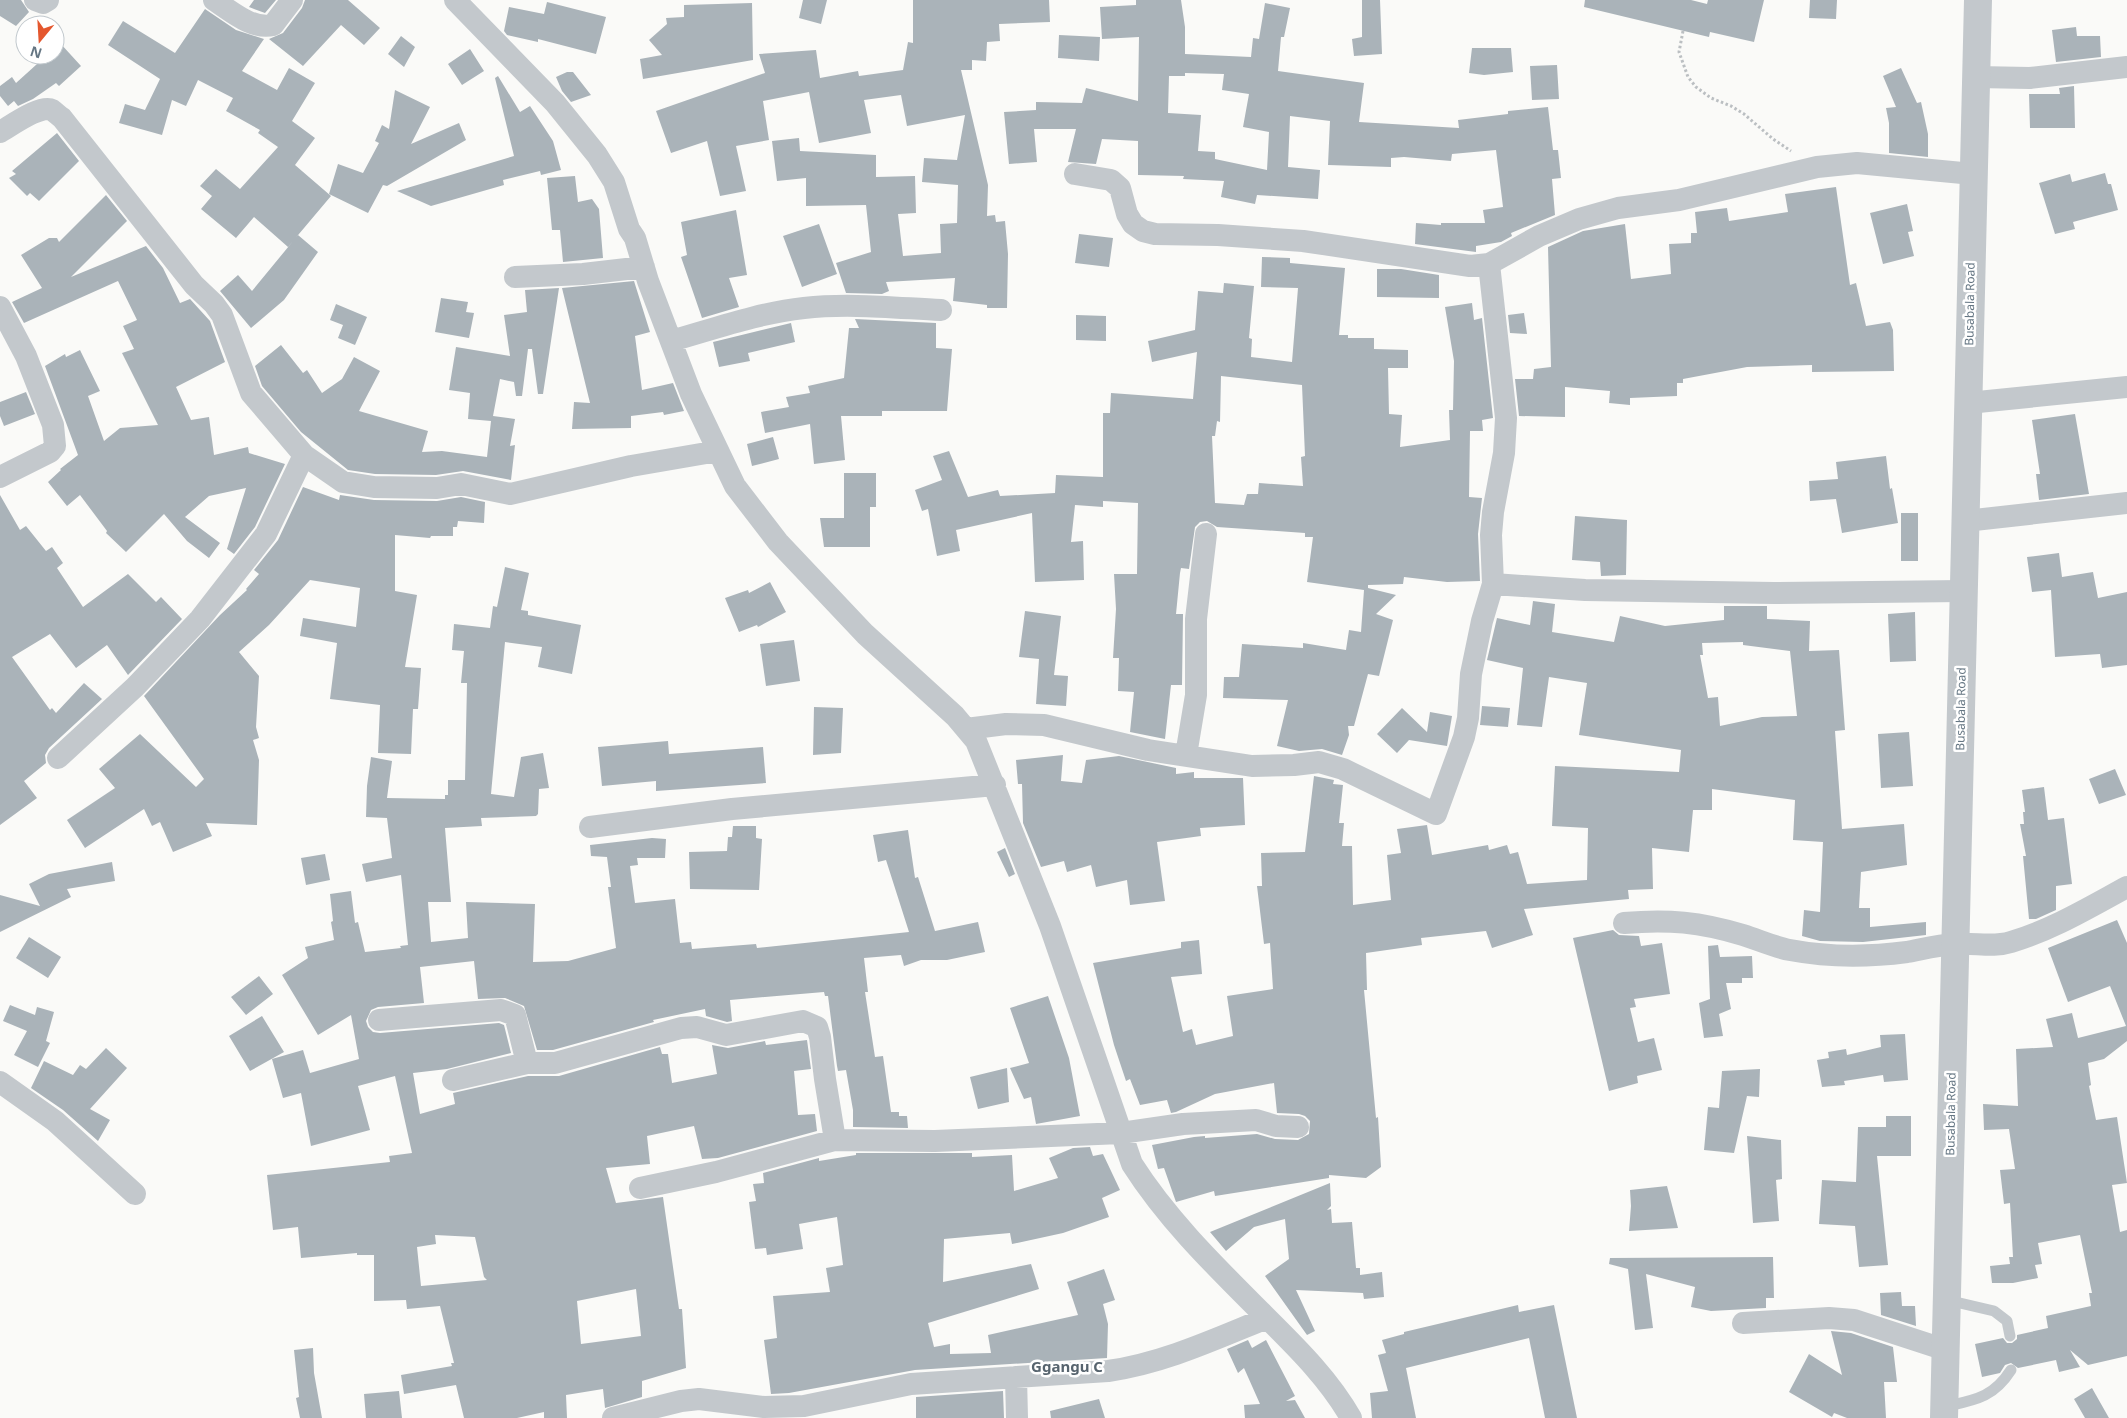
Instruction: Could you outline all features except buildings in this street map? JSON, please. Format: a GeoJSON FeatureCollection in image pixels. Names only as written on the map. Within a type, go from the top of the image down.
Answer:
{"type":"FeatureCollection","features":[{"type":"Feature","properties":{"kind":"street"},"geometry":{"type":"LineString","coordinates":[[35,0],[43,3],[48,0]]}},
{"type":"Feature","properties":{"kind":"street"},"geometry":{"type":"LineString","coordinates":[[214,0],[252,24],[260,26],[273,24],[292,0]]}},
{"type":"Feature","properties":{"kind":"street"},"geometry":{"type":"LineString","coordinates":[[455,0],[555,103],[597,155],[614,182],[690,394],[735,486],[778,542],[865,634],[966,729],[976,741],[1050,926],[1132,1164],[1152,1196],[1228,1280],[1308,1360],[1350,1418]]}},
{"type":"Feature","properties":{"kind":"street","name":"Busabala Road"},"geometry":{"type":"LineString","coordinates":[[1944,1413],[1978,0]]}},
{"type":"Feature","properties":{"kind":"street"},"geometry":{"type":"LineString","coordinates":[[1976,77],[2030,78],[2127,67]]}},
{"type":"Feature","properties":{"kind":"street"},"geometry":{"type":"LineString","coordinates":[[0,132],[37,111],[46,108],[62,118],[194,285],[214,304],[222,315],[251,393],[304,455],[343,482],[374,487],[437,488],[462,484],[510,494],[631,466],[718,451]]}},
{"type":"Feature","properties":{"kind":"street"},"geometry":{"type":"LineString","coordinates":[[1075,174],[1111,180],[1120,188],[1126,214],[1133,224],[1143,231],[1155,234],[1218,235],[1303,241],[1470,266],[1489,264],[1540,236],[1579,219],[1618,208],[1679,200],[1816,167],[1857,163],[1973,174]]}},
{"type":"Feature","properties":{"kind":"street"},"geometry":{"type":"LineString","coordinates":[[966,729],[1006,724],[1044,725],[1148,750],[1252,766],[1294,765],[1313,762],[1329,764],[1436,814],[1464,737],[1468,718],[1471,674],[1482,621],[1493,584],[1492,520],[1504,454],[1506,418],[1489,264]]}},
{"type":"Feature","properties":{"kind":"street"},"geometry":{"type":"LineString","coordinates":[[516,277],[583,274],[644,267]]}},
{"type":"Feature","properties":{"kind":"street"},"geometry":{"type":"LineString","coordinates":[[670,342],[747,319],[803,308],[834,306],[941,310]]}},
{"type":"Feature","properties":{"kind":"street"},"geometry":{"type":"LineString","coordinates":[[0,308],[5,335],[26,356],[53,425],[56,438],[55,446],[50,452],[0,477]]}},
{"type":"Feature","properties":{"kind":"street"},"geometry":{"type":"LineString","coordinates":[[1968,403],[2127,387]]}},
{"type":"Feature","properties":{"kind":"street"},"geometry":{"type":"LineString","coordinates":[[58,758],[135,687],[200,619],[266,534],[304,455]]}},
{"type":"Feature","properties":{"kind":"street"},"geometry":{"type":"LineString","coordinates":[[1965,521],[2127,503]]}},
{"type":"Feature","properties":{"kind":"street"},"geometry":{"type":"LineString","coordinates":[[1186,755],[1196,695],[1197,604],[1206,534]]}},
{"type":"Feature","properties":{"kind":"street"},"geometry":{"type":"LineString","coordinates":[[1493,584],[1585,590],[1756,593],[1964,591]]}},
{"type":"Feature","properties":{"kind":"street"},"geometry":{"type":"LineString","coordinates":[[590,827],[732,809],[995,785]]}},
{"type":"Feature","properties":{"kind":"street"},"geometry":{"type":"LineString","coordinates":[[1624,923],[1663,919],[1692,923],[1742,935],[1783,949],[1809,954],[1904,952],[1956,944],[1992,946],[2011,943],[2086,909],[2127,887]]}},
{"type":"Feature","properties":{"kind":"street"},"geometry":{"type":"LineString","coordinates":[[379,1020],[501,1010],[509,1011],[515,1015],[527,1063]]}},
{"type":"Feature","properties":{"kind":"street"},"geometry":{"type":"LineString","coordinates":[[453,1080],[527,1063],[555,1063],[680,1028],[697,1027],[726,1035],[803,1021],[817,1027],[820,1037],[825,1080],[836,1140]]}},
{"type":"Feature","properties":{"kind":"street"},"geometry":{"type":"LineString","coordinates":[[0,1082],[55,1121],[135,1194]]}},
{"type":"Feature","properties":{"kind":"street"},"geometry":{"type":"LineString","coordinates":[[640,1188],[716,1172],[836,1140],[935,1141],[1121,1133],[1183,1124],[1256,1120],[1276,1126],[1298,1127]]}},
{"type":"Feature","properties":{"kind":"street"},"geometry":{"type":"LineString","coordinates":[[613,1418],[690,1400],[764,1407],[804,1406],[910,1384],[1070,1374],[1136,1367],[1267,1318]]}},
{"type":"Feature","properties":{"kind":"street"},"geometry":{"type":"LineString","coordinates":[[1743,1323],[1829,1318],[1854,1320],[1946,1350]]}},
{"type":"Feature","properties":{"kind":"street"},"geometry":{"type":"LineString","coordinates":[[1016,1376],[1017,1418]]}},
{"type":"Feature","properties":{"kind":"lane"},"geometry":{"type":"LineString","coordinates":[[1947,1300],[1994,1311],[2007,1321],[2010,1336]]}},
{"type":"Feature","properties":{"kind":"lane"},"geometry":{"type":"LineString","coordinates":[[1944,1413],[1982,1398],[2001,1386],[2011,1370]]}},
{"type":"Feature","properties":{"kind":"path"},"geometry":{"type":"LineString","coordinates":[[1683,31],[1679,52],[1688,77],[1696,87],[1711,98],[1731,106],[1744,114],[1773,139],[1787,147],[1797,156],[1798,172]]}},
{"type":"Feature","properties":{"kind":"district","name":"Ggangu C"},"geometry":{"type":"Point","coordinates":[1067,1367]}}]}
